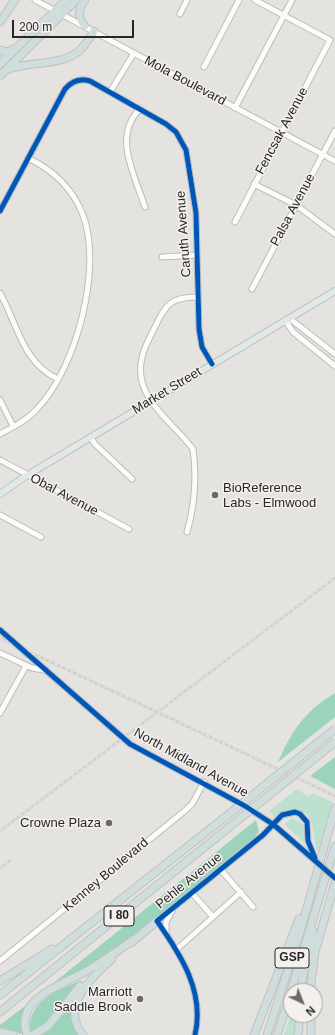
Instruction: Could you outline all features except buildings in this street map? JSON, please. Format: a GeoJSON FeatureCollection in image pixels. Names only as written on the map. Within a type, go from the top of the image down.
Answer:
{"type":"FeatureCollection","features":[{"type":"Feature","properties":{"kind":"highway"},"geometry":{"type":"LineString","coordinates":[[0,22],[15,0]]}},
{"type":"Feature","properties":{"kind":"highway"},"geometry":{"type":"LineString","coordinates":[[0,76],[59,12],[66,0]]}},
{"type":"Feature","properties":{"kind":"highway"},"geometry":{"type":"LineString","coordinates":[[0,64],[59,12],[76,0]]}},
{"type":"Feature","properties":{"kind":"highway"},"geometry":{"type":"LineString","coordinates":[[85,0],[80,6],[78,13],[85,26]]}},
{"type":"Feature","properties":{"kind":"highway"},"geometry":{"type":"LineString","coordinates":[[7,69],[27,64],[61,60],[73,55],[81,49],[94,31]]}},
{"type":"Feature","properties":{"kind":"highway"},"geometry":{"type":"LineString","coordinates":[[0,50],[6,52],[19,47]]}},
{"type":"Feature","properties":{"kind":"highway","name":"I 80"},"geometry":{"type":"LineString","coordinates":[[0,995],[335,729]]}},
{"type":"Feature","properties":{"kind":"highway","name":"I 80"},"geometry":{"type":"LineString","coordinates":[[0,1012],[335,742]]}},
{"type":"Feature","properties":{"kind":"highway","name":"GSP"},"geometry":{"type":"LineString","coordinates":[[267,1035],[315,880],[335,808]]}},
{"type":"Feature","properties":{"kind":"highway","name":"GSP"},"geometry":{"type":"LineString","coordinates":[[294,983],[314,921],[335,846]]}},
{"type":"Feature","properties":{"kind":"highway"},"geometry":{"type":"LineString","coordinates":[[254,1035],[315,880]]}},
{"type":"Feature","properties":{"kind":"highway"},"geometry":{"type":"LineString","coordinates":[[311,983],[315,952],[335,883]]}},
{"type":"Feature","properties":{"kind":"highway"},"geometry":{"type":"LineString","coordinates":[[27,1035],[24,1021],[36,999],[108,958],[158,921]]}},
{"type":"Feature","properties":{"kind":"highway"},"geometry":{"type":"LineString","coordinates":[[301,983],[303,969],[312,941],[314,921]]}},
{"type":"Feature","properties":{"kind":"highway"},"geometry":{"type":"LineString","coordinates":[[0,981],[16,970],[72,938]]}},
{"type":"Feature","properties":{"kind":"highway"},"geometry":{"type":"LineString","coordinates":[[83,1035],[75,1018],[76,1001],[89,980],[133,940]]}},
{"type":"Feature","properties":{"kind":"highway"},"geometry":{"type":"LineString","coordinates":[[33,1035],[42,1031],[54,1019],[90,975],[108,958]]}},
{"type":"Feature","properties":{"kind":"highway","name":"GSP"},"geometry":{"type":"LineString","coordinates":[[277,1035],[283,1017]]}},
{"type":"Feature","properties":{"kind":"highway"},"geometry":{"type":"LineString","coordinates":[[298,1035],[299,1023]]}},
{"type":"Feature","properties":{"kind":"highway"},"geometry":{"type":"LineString","coordinates":[[311,1023],[311,1035]]}},
{"type":"Feature","properties":{"kind":"highway"},"geometry":{"type":"LineString","coordinates":[[1,1032],[13,1035]]}},
{"type":"Feature","properties":{"kind":"main road","name":"Market Street"},"geometry":{"type":"LineString","coordinates":[[0,494],[26,476],[90,437],[335,291]]}},
{"type":"Feature","properties":{"kind":"street","name":"Mola Boulevard"},"geometry":{"type":"LineString","coordinates":[[35,0],[335,161]]}},
{"type":"Feature","properties":{"kind":"street"},"geometry":{"type":"LineString","coordinates":[[180,14],[187,0]]}},
{"type":"Feature","properties":{"kind":"street"},"geometry":{"type":"LineString","coordinates":[[204,67],[239,0]]}},
{"type":"Feature","properties":{"kind":"street"},"geometry":{"type":"LineString","coordinates":[[255,0],[284,15]]}},
{"type":"Feature","properties":{"kind":"street"},"geometry":{"type":"LineString","coordinates":[[235,108],[292,0]]}},
{"type":"Feature","properties":{"kind":"street","name":"Fencsak Avenue"},"geometry":{"type":"LineString","coordinates":[[235,222],[330,40],[284,15]]}},
{"type":"Feature","properties":{"kind":"street"},"geometry":{"type":"LineString","coordinates":[[110,92],[134,53]]}},
{"type":"Feature","properties":{"kind":"street","name":"Caruth Avenue"},"geometry":{"type":"LineString","coordinates":[[0,211],[69,85],[78,80],[87,80],[171,128],[184,144],[196,213],[200,338],[206,356],[212,364]]}},
{"type":"Feature","properties":{"kind":"street"},"geometry":{"type":"LineString","coordinates":[[140,109],[129,123],[126,143],[145,207]]}},
{"type":"Feature","properties":{"kind":"street","name":"Palsa Avenue"},"geometry":{"type":"LineString","coordinates":[[252,289],[335,131]]}},
{"type":"Feature","properties":{"kind":"street"},"geometry":{"type":"LineString","coordinates":[[0,434],[14,426],[37,409],[58,379],[71,352],[85,308],[90,256],[89,234],[79,206],[68,188],[46,167],[28,158]]}},
{"type":"Feature","properties":{"kind":"street"},"geometry":{"type":"LineString","coordinates":[[254,184],[296,205],[335,234]]}},
{"type":"Feature","properties":{"kind":"street"},"geometry":{"type":"LineString","coordinates":[[162,257],[197,255]]}},
{"type":"Feature","properties":{"kind":"street"},"geometry":{"type":"LineString","coordinates":[[0,293],[30,357],[44,372],[58,379]]}},
{"type":"Feature","properties":{"kind":"street"},"geometry":{"type":"LineString","coordinates":[[187,532],[193,511],[195,496],[193,449],[164,419],[151,401],[144,387],[141,373],[144,351],[162,312],[168,304],[179,298],[198,297]]}},
{"type":"Feature","properties":{"kind":"street"},"geometry":{"type":"LineString","coordinates":[[287,319],[335,354]]}},
{"type":"Feature","properties":{"kind":"street"},"geometry":{"type":"LineString","coordinates":[[287,319],[294,332],[335,366]]}},
{"type":"Feature","properties":{"kind":"street"},"geometry":{"type":"LineString","coordinates":[[0,400],[14,426]]}},
{"type":"Feature","properties":{"kind":"street"},"geometry":{"type":"LineString","coordinates":[[90,437],[95,444],[132,479]]}},
{"type":"Feature","properties":{"kind":"street","name":"Obal Avenue"},"geometry":{"type":"LineString","coordinates":[[0,460],[26,476],[129,529]]}},
{"type":"Feature","properties":{"kind":"street"},"geometry":{"type":"LineString","coordinates":[[0,515],[41,536]]}},
{"type":"Feature","properties":{"kind":"street","name":"North Midland Avenue"},"geometry":{"type":"LineString","coordinates":[[0,630],[130,744],[204,782],[274,825],[310,852],[317,863],[335,878]]}},
{"type":"Feature","properties":{"kind":"street"},"geometry":{"type":"LineString","coordinates":[[0,653],[26,666],[44,670]]}},
{"type":"Feature","properties":{"kind":"street"},"geometry":{"type":"LineString","coordinates":[[0,713],[26,666]]}},
{"type":"Feature","properties":{"kind":"street","name":"Kenney Boulevard"},"geometry":{"type":"LineString","coordinates":[[0,961],[187,809],[192,804],[204,782]]}},
{"type":"Feature","properties":{"kind":"street","name":"Pehle Avenue"},"geometry":{"type":"LineString","coordinates":[[195,1035],[197,1020],[196,998],[190,977],[176,950],[158,921],[274,825],[282,815],[295,812],[300,814],[307,822],[310,852]]}},
{"type":"Feature","properties":{"kind":"street"},"geometry":{"type":"LineString","coordinates":[[221,870],[253,907]]}},
{"type":"Feature","properties":{"kind":"street"},"geometry":{"type":"LineString","coordinates":[[176,950],[241,892]]}},
{"type":"Feature","properties":{"kind":"street"},"geometry":{"type":"LineString","coordinates":[[192,893],[213,917]]}},
{"type":"Feature","properties":{"kind":"street"},"geometry":{"type":"LineString","coordinates":[[166,934],[166,922],[174,908]]}},
{"type":"Feature","properties":{"kind":"green space"},"geometry":{"type":"Polygon","coordinates":[[[335,693],[335,717],[278,762],[300,722],[315,707],[335,693]]]}},
{"type":"Feature","properties":{"kind":"green space"},"geometry":{"type":"Polygon","coordinates":[[[335,757],[335,789],[310,776],[335,757]]]}},
{"type":"Feature","properties":{"kind":"green space"},"geometry":{"type":"Polygon","coordinates":[[[297,789],[309,797],[312,793],[333,802],[317,853],[312,823],[306,813],[294,809],[274,817],[269,811],[297,789]]]}},
{"type":"Feature","properties":{"kind":"green space"},"geometry":{"type":"Polygon","coordinates":[[[292,818],[300,822],[306,829],[304,843],[284,824],[292,818]]]}},
{"type":"Feature","properties":{"kind":"green space"},"geometry":{"type":"Polygon","coordinates":[[[256,820],[259,831],[255,837],[120,947],[87,970],[51,985],[256,820]]]}},
{"type":"Feature","properties":{"kind":"green space"},"geometry":{"type":"Polygon","coordinates":[[[82,980],[74,993],[45,1027],[30,1034],[30,1023],[38,1006],[54,993],[82,980]]]}},
{"type":"Feature","properties":{"kind":"green space"},"geometry":{"type":"Polygon","coordinates":[[[33,1000],[21,1023],[25,1035],[0,1028],[0,1025],[33,1000]]]}},
{"type":"Feature","properties":{"kind":"green space"},"geometry":{"type":"Polygon","coordinates":[[[73,1005],[80,1035],[42,1035],[73,1005]]]}},
{"type":"Feature","properties":{"kind":"green space"},"geometry":{"type":"Polygon","coordinates":[[[288,1023],[297,1023],[297,1035],[284,1035],[288,1023]]]}},
{"type":"Feature","properties":{"kind":"railway"},"geometry":{"type":"LineString","coordinates":[[0,831],[335,578]]}},
{"type":"Feature","properties":{"kind":"railway"},"geometry":{"type":"LineString","coordinates":[[0,638],[335,796]]}},
{"type":"Feature","properties":{"kind":"railway"},"geometry":{"type":"LineString","coordinates":[[0,868],[10,861]]}},
{"type":"Feature","properties":{"kind":"cycle path"},"geometry":{"type":"LineString","coordinates":[[0,211],[65,89],[73,82],[80,80],[90,81],[166,124],[176,132],[186,150],[196,213],[199,329],[202,347],[212,364]]}},
{"type":"Feature","properties":{"kind":"cycle path"},"geometry":{"type":"LineString","coordinates":[[0,630],[130,744],[245,806],[274,825],[335,878]]}},
{"type":"Feature","properties":{"kind":"cycle path"},"geometry":{"type":"LineString","coordinates":[[195,1035],[197,1004],[194,989],[182,961],[157,921],[263,835],[282,815],[295,812],[300,814],[307,822],[308,841],[315,858]]}},
{"type":"Feature","properties":{"kind":"place","name":"BioReference Labs - Elmwood"},"geometry":{"type":"Point","coordinates":[215,495]}},
{"type":"Feature","properties":{"kind":"place","name":"Crowne Plaza"},"geometry":{"type":"Point","coordinates":[109,823]}},
{"type":"Feature","properties":{"kind":"place","name":"Marriott Saddle Brook"},"geometry":{"type":"Point","coordinates":[140,999]}}]}
